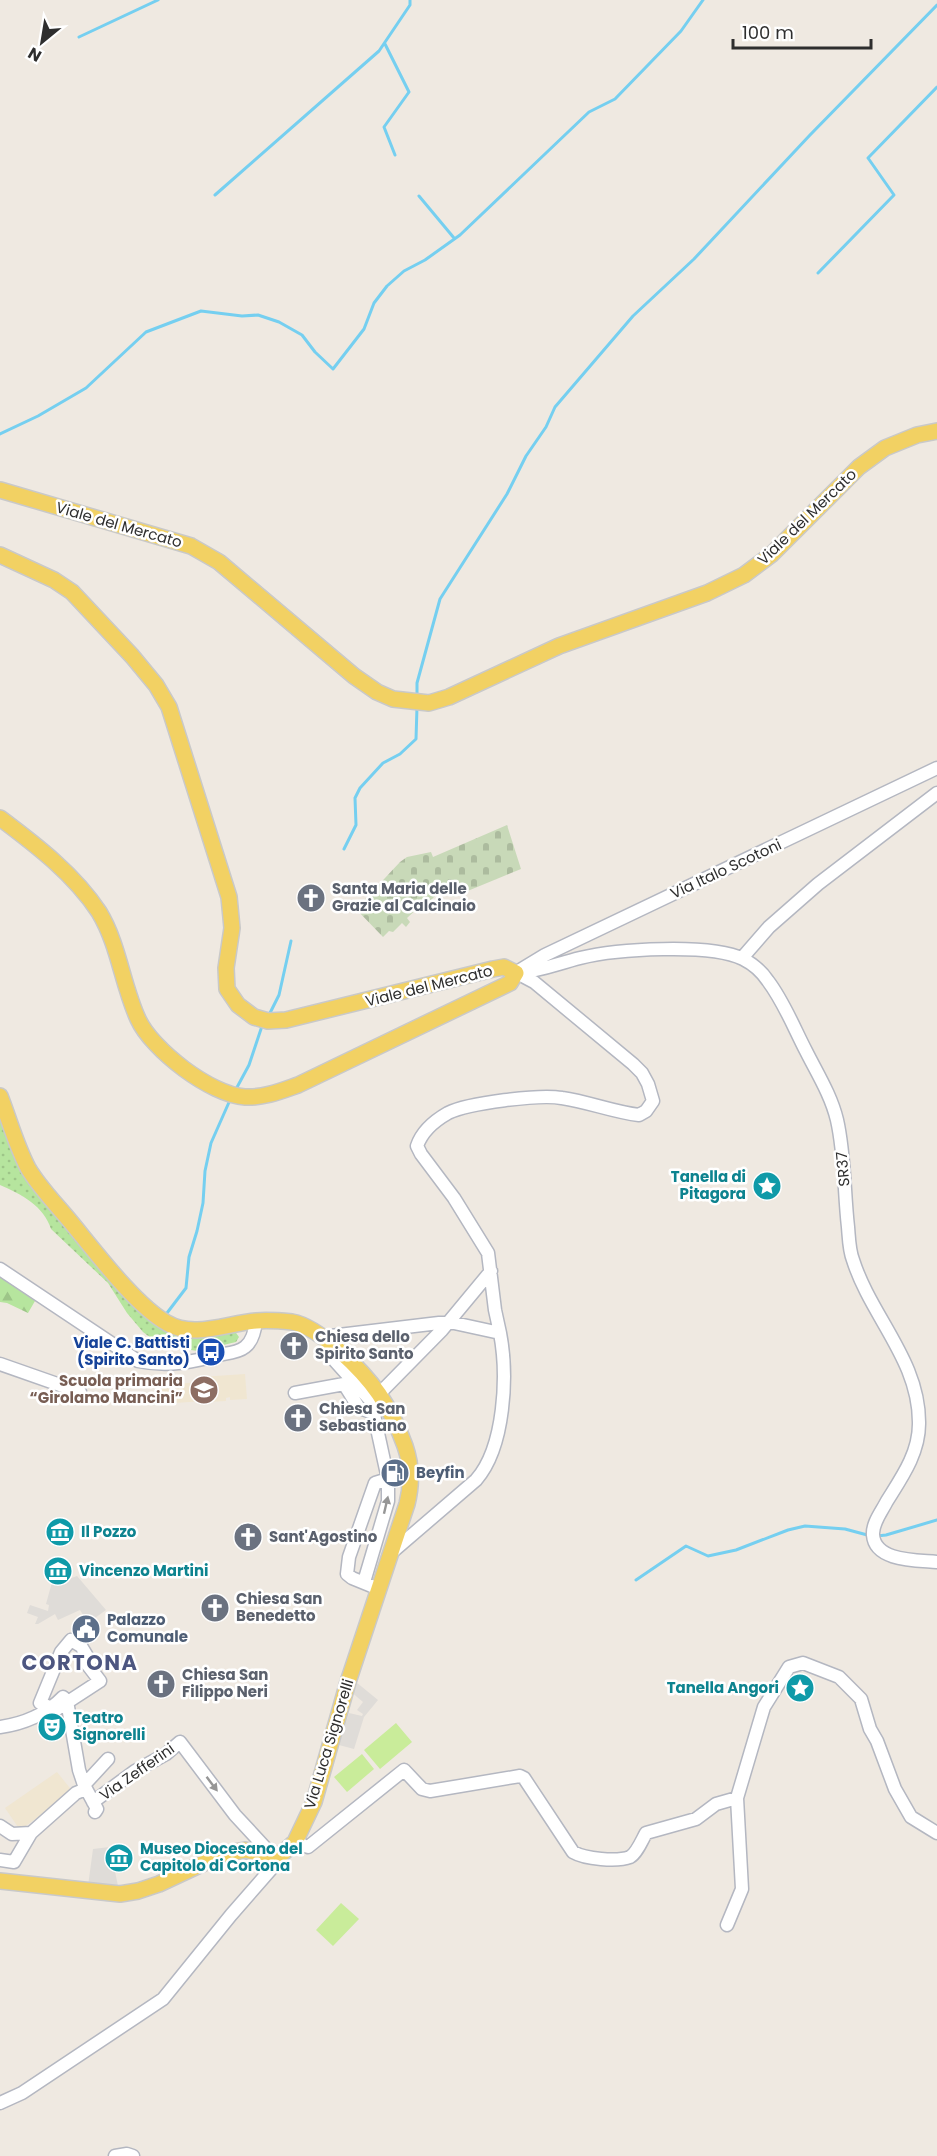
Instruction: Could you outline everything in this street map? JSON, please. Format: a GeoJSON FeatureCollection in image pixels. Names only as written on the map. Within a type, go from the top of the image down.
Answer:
{"type":"FeatureCollection","features":[{"type":"Feature","properties":{"kind":"main road","name":"Viale del Mercato"},"geometry":{"type":"LineString","coordinates":[[0,490],[191,546],[219,562],[354,676],[378,692],[393,699],[429,703],[449,697],[559,646],[707,593],[744,575],[772,555],[859,467],[885,448],[917,435],[937,431]]}},
{"type":"Feature","properties":{"kind":"main road","name":"Viale del Mercato"},"geometry":{"type":"LineString","coordinates":[[0,555],[54,580],[72,592],[132,656],[156,685],[169,707],[229,897],[232,928],[225,980],[227,989],[245,1012],[267,1021],[286,1020],[493,969],[504,967],[516,973],[510,982],[298,1085],[269,1095],[234,1096],[213,1087],[193,1074],[165,1052],[144,1030],[135,1013],[112,939],[100,914],[74,881],[31,842],[0,819]]}},
{"type":"Feature","properties":{"kind":"main road"},"geometry":{"type":"LineString","coordinates":[[0,1095],[23,1158],[37,1181],[100,1257],[152,1313],[168,1324],[190,1330],[256,1321],[292,1322],[303,1325],[328,1341],[379,1394],[405,1447],[411,1486],[379,1589]]}},
{"type":"Feature","properties":{"kind":"main road","name":"Via Luca Signorelli"},"geometry":{"type":"LineString","coordinates":[[295,1842],[314,1802],[348,1682],[379,1589]]}},
{"type":"Feature","properties":{"kind":"main road"},"geometry":{"type":"LineString","coordinates":[[0,1881],[120,1894],[138,1892],[223,1854],[245,1850],[273,1856],[283,1853],[295,1842]]}},
{"type":"Feature","properties":{"kind":"street","name":"Via Italo Scotoni"},"geometry":{"type":"LineString","coordinates":[[516,973],[545,955],[937,768]]}},
{"type":"Feature","properties":{"kind":"street"},"geometry":{"type":"LineString","coordinates":[[742,958],[770,927],[818,884],[937,793]]}},
{"type":"Feature","properties":{"kind":"street","name":"SR37"},"geometry":{"type":"LineString","coordinates":[[516,973],[538,971],[581,957],[644,950],[706,951],[742,958],[758,969],[768,981],[783,1004],[831,1101],[837,1120],[852,1257],[861,1281],[906,1364],[918,1398],[918,1443],[907,1468],[876,1520],[874,1538],[885,1554],[937,1562]]}},
{"type":"Feature","properties":{"kind":"street"},"geometry":{"type":"LineString","coordinates":[[391,1553],[476,1480],[487,1466],[493,1452],[503,1398],[502,1347],[488,1254],[454,1198],[421,1154],[417,1146],[419,1139],[431,1124],[450,1112],[494,1102],[539,1096],[562,1098],[619,1113],[639,1115],[646,1112],[653,1101],[648,1084],[633,1064],[534,982],[516,973]]}},
{"type":"Feature","properties":{"kind":"street"},"geometry":{"type":"LineString","coordinates":[[0,1269],[138,1361],[160,1365],[188,1363],[240,1350],[251,1340],[256,1321]]}},
{"type":"Feature","properties":{"kind":"street"},"geometry":{"type":"LineString","coordinates":[[379,1394],[449,1323],[491,1271]]}},
{"type":"Feature","properties":{"kind":"street"},"geometry":{"type":"LineString","coordinates":[[364,1582],[388,1502],[388,1479],[371,1401],[335,1360],[328,1341],[449,1323],[500,1333]]}},
{"type":"Feature","properties":{"kind":"street"},"geometry":{"type":"LineString","coordinates":[[0,1364],[80,1392]]}},
{"type":"Feature","properties":{"kind":"street"},"geometry":{"type":"LineString","coordinates":[[295,1394],[344,1384],[360,1408],[374,1413]]}},
{"type":"Feature","properties":{"kind":"street"},"geometry":{"type":"LineString","coordinates":[[379,1589],[347,1574],[349,1557],[375,1483],[388,1479]]}},
{"type":"Feature","properties":{"kind":"street"},"geometry":{"type":"LineString","coordinates":[[52,1708],[40,1703],[61,1652],[71,1640],[81,1646],[90,1661],[87,1664],[100,1681],[68,1701]]}},
{"type":"Feature","properties":{"kind":"street"},"geometry":{"type":"LineString","coordinates":[[727,1925],[742,1889],[737,1798],[764,1707],[789,1667],[803,1663],[839,1677],[861,1699],[870,1729],[878,1740],[895,1789],[911,1817],[937,1833]]}},
{"type":"Feature","properties":{"kind":"street"},"geometry":{"type":"LineString","coordinates":[[0,1726],[15,1725],[52,1708],[63,1697],[68,1701],[76,1757],[85,1787]]}},
{"type":"Feature","properties":{"kind":"street","name":"Via Zefferini"},"geometry":{"type":"LineString","coordinates":[[85,1787],[94,1807],[135,1771],[166,1754],[180,1742],[244,1826],[273,1856]]}},
{"type":"Feature","properties":{"kind":"street"},"geometry":{"type":"LineString","coordinates":[[0,1874],[11,1876],[14,1862],[31,1833],[85,1787],[108,1759]]}},
{"type":"Feature","properties":{"kind":"street"},"geometry":{"type":"LineString","coordinates":[[295,1842],[308,1847],[404,1770],[422,1788],[430,1791],[520,1776],[524,1778],[573,1852],[581,1856],[606,1859],[629,1857],[634,1854],[646,1833],[696,1819],[716,1804],[737,1798]]}},
{"type":"Feature","properties":{"kind":"street"},"geometry":{"type":"LineString","coordinates":[[0,1826],[12,1834],[31,1833]]}},
{"type":"Feature","properties":{"kind":"street"},"geometry":{"type":"LineString","coordinates":[[0,2103],[41,2080],[163,1999],[272,1868],[273,1856]]}},
{"type":"Feature","properties":{"kind":"street"},"geometry":{"type":"LineString","coordinates":[[0,1860],[14,1862]]}},
{"type":"Feature","properties":{"kind":"street"},"geometry":{"type":"LineString","coordinates":[[115,2156],[127,2154],[133,2156]]}},
{"type":"Feature","properties":{"kind":"shaded area","name":"Scuola primaria “Girolamo Mancini”"},"geometry":{"type":"Polygon","coordinates":[[[245,1374],[247,1399],[230,1400],[230,1397],[226,1398],[226,1401],[208,1402],[207,1395],[203,1396],[203,1401],[162,1404],[161,1385],[201,1382],[201,1377],[245,1374]]]}},
{"type":"Feature","properties":{"kind":"shaded area"},"geometry":{"type":"Polygon","coordinates":[[[77,1576],[106,1610],[88,1623],[80,1610],[58,1620],[55,1614],[35,1624],[38,1617],[27,1613],[30,1605],[48,1611],[49,1605],[46,1604],[52,1582],[77,1576]]]}},
{"type":"Feature","properties":{"kind":"shaded area"},"geometry":{"type":"Polygon","coordinates":[[[356,1682],[378,1700],[364,1717],[354,1749],[339,1745],[349,1713],[362,1716],[363,1714],[357,1710],[363,1702],[350,1691],[356,1682]]]}},
{"type":"Feature","properties":{"kind":"shaded area"},"geometry":{"type":"Polygon","coordinates":[[[57,1772],[73,1792],[20,1830],[5,1808],[57,1772]]]}},
{"type":"Feature","properties":{"kind":"shaded area"},"geometry":{"type":"Polygon","coordinates":[[[110,1847],[118,1886],[88,1886],[93,1849],[110,1847]]]}},
{"type":"Feature","properties":{"kind":"green space"},"geometry":{"type":"Polygon","coordinates":[[[507,825],[521,869],[453,897],[443,888],[421,910],[419,907],[407,918],[410,922],[406,927],[402,923],[393,932],[389,931],[383,937],[356,909],[407,857],[431,852],[433,857],[507,825]]]}},
{"type":"Feature","properties":{"kind":"green space"},"geometry":{"type":"Polygon","coordinates":[[[0,1107],[14,1156],[32,1185],[149,1318],[234,1330],[239,1337],[236,1342],[198,1351],[169,1347],[143,1332],[127,1313],[108,1283],[51,1229],[37,1207],[16,1192],[0,1185],[0,1107]]]}},
{"type":"Feature","properties":{"kind":"green space"},"geometry":{"type":"Polygon","coordinates":[[[0,1276],[35,1301],[28,1313],[0,1302],[0,1276]]]}},
{"type":"Feature","properties":{"kind":"green space"},"geometry":{"type":"Polygon","coordinates":[[[396,1723],[412,1742],[380,1769],[364,1750],[396,1723]]]}},
{"type":"Feature","properties":{"kind":"green space"},"geometry":{"type":"Polygon","coordinates":[[[362,1754],[374,1769],[347,1792],[334,1777],[362,1754]]]}},
{"type":"Feature","properties":{"kind":"green space"},"geometry":{"type":"Polygon","coordinates":[[[341,1903],[359,1919],[333,1946],[316,1930],[341,1903]]]}},
{"type":"Feature","properties":{"kind":"waterway"},"geometry":{"type":"LineString","coordinates":[[79,37],[158,0]]}},
{"type":"Feature","properties":{"kind":"waterway"},"geometry":{"type":"LineString","coordinates":[[215,195],[379,51],[410,5],[410,0]]}},
{"type":"Feature","properties":{"kind":"waterway"},"geometry":{"type":"LineString","coordinates":[[0,434],[38,416],[86,388],[146,332],[201,311],[242,316],[258,315],[279,322],[302,335],[315,352],[333,369],[364,329],[374,303],[387,286],[404,271],[425,260],[460,235],[589,112],[615,99],[681,31],[703,0]]}},
{"type":"Feature","properties":{"kind":"waterway"},"geometry":{"type":"LineString","coordinates":[[417,697],[417,683],[440,599],[507,494],[555,407],[633,316],[694,259],[810,135],[937,5]]}},
{"type":"Feature","properties":{"kind":"waterway"},"geometry":{"type":"LineString","coordinates":[[385,44],[409,92],[384,127],[395,155]]}},
{"type":"Feature","properties":{"kind":"waterway"},"geometry":{"type":"LineString","coordinates":[[818,273],[894,195],[868,158],[937,87]]}},
{"type":"Feature","properties":{"kind":"waterway"},"geometry":{"type":"LineString","coordinates":[[419,196],[454,238]]}},
{"type":"Feature","properties":{"kind":"waterway"},"geometry":{"type":"LineString","coordinates":[[344,849],[356,825],[355,798],[360,788],[383,763],[400,754],[416,739],[417,707]]}},
{"type":"Feature","properties":{"kind":"waterway"},"geometry":{"type":"LineString","coordinates":[[269,1015],[279,995],[291,941]]}},
{"type":"Feature","properties":{"kind":"waterway"},"geometry":{"type":"LineString","coordinates":[[235,1091],[249,1065],[262,1026]]}},
{"type":"Feature","properties":{"kind":"waterway"},"geometry":{"type":"LineString","coordinates":[[167,1313],[186,1288],[189,1257],[203,1203],[205,1171],[211,1143],[230,1100]]}},
{"type":"Feature","properties":{"kind":"waterway"},"geometry":{"type":"LineString","coordinates":[[877,1536],[937,1520]]}},
{"type":"Feature","properties":{"kind":"waterway"},"geometry":{"type":"LineString","coordinates":[[636,1580],[686,1546],[708,1556],[736,1550],[788,1530],[805,1526],[845,1529],[871,1536]]}},
{"type":"Feature","properties":{"kind":"place","name":"Santa Maria delle Grazie al Calcinaio"},"geometry":{"type":"Point","coordinates":[311,898]}},
{"type":"Feature","properties":{"kind":"place","name":"Tanella di Pitagora"},"geometry":{"type":"Point","coordinates":[767,1186]}},
{"type":"Feature","properties":{"kind":"place","name":"Chiesa dello Spirito Santo"},"geometry":{"type":"Point","coordinates":[294,1346]}},
{"type":"Feature","properties":{"kind":"place","name":"Viale C. Battisti (Spirito Santo)"},"geometry":{"type":"Point","coordinates":[211,1352]}},
{"type":"Feature","properties":{"kind":"place","name":"Scuola primaria “Girolamo Mancini”"},"geometry":{"type":"Point","coordinates":[204,1390]}},
{"type":"Feature","properties":{"kind":"place","name":"Chiesa San Sebastiano"},"geometry":{"type":"Point","coordinates":[298,1418]}},
{"type":"Feature","properties":{"kind":"place","name":"Beyfin"},"geometry":{"type":"Point","coordinates":[395,1473]}},
{"type":"Feature","properties":{"kind":"place","name":"Il Pozzo"},"geometry":{"type":"Point","coordinates":[60,1532]}},
{"type":"Feature","properties":{"kind":"place","name":"Sant'Agostino"},"geometry":{"type":"Point","coordinates":[248,1537]}},
{"type":"Feature","properties":{"kind":"place","name":"Vincenzo Martini"},"geometry":{"type":"Point","coordinates":[58,1571]}},
{"type":"Feature","properties":{"kind":"place","name":"Chiesa San Benedetto"},"geometry":{"type":"Point","coordinates":[215,1608]}},
{"type":"Feature","properties":{"kind":"place","name":"Palazzo Comunale"},"geometry":{"type":"Point","coordinates":[86,1629]}},
{"type":"Feature","properties":{"kind":"place","name":"Chiesa San Filippo Neri"},"geometry":{"type":"Point","coordinates":[161,1684]}},
{"type":"Feature","properties":{"kind":"place","name":"Tanella Angori"},"geometry":{"type":"Point","coordinates":[800,1688]}},
{"type":"Feature","properties":{"kind":"place","name":"Teatro Signorelli"},"geometry":{"type":"Point","coordinates":[52,1727]}},
{"type":"Feature","properties":{"kind":"place","name":"Museo Diocesano del Capitolo di Cortona"},"geometry":{"type":"Point","coordinates":[119,1858]}},
{"type":"Feature","properties":{"kind":"district","name":"CORTONA"},"geometry":{"type":"Point","coordinates":[80,1663]}}]}
